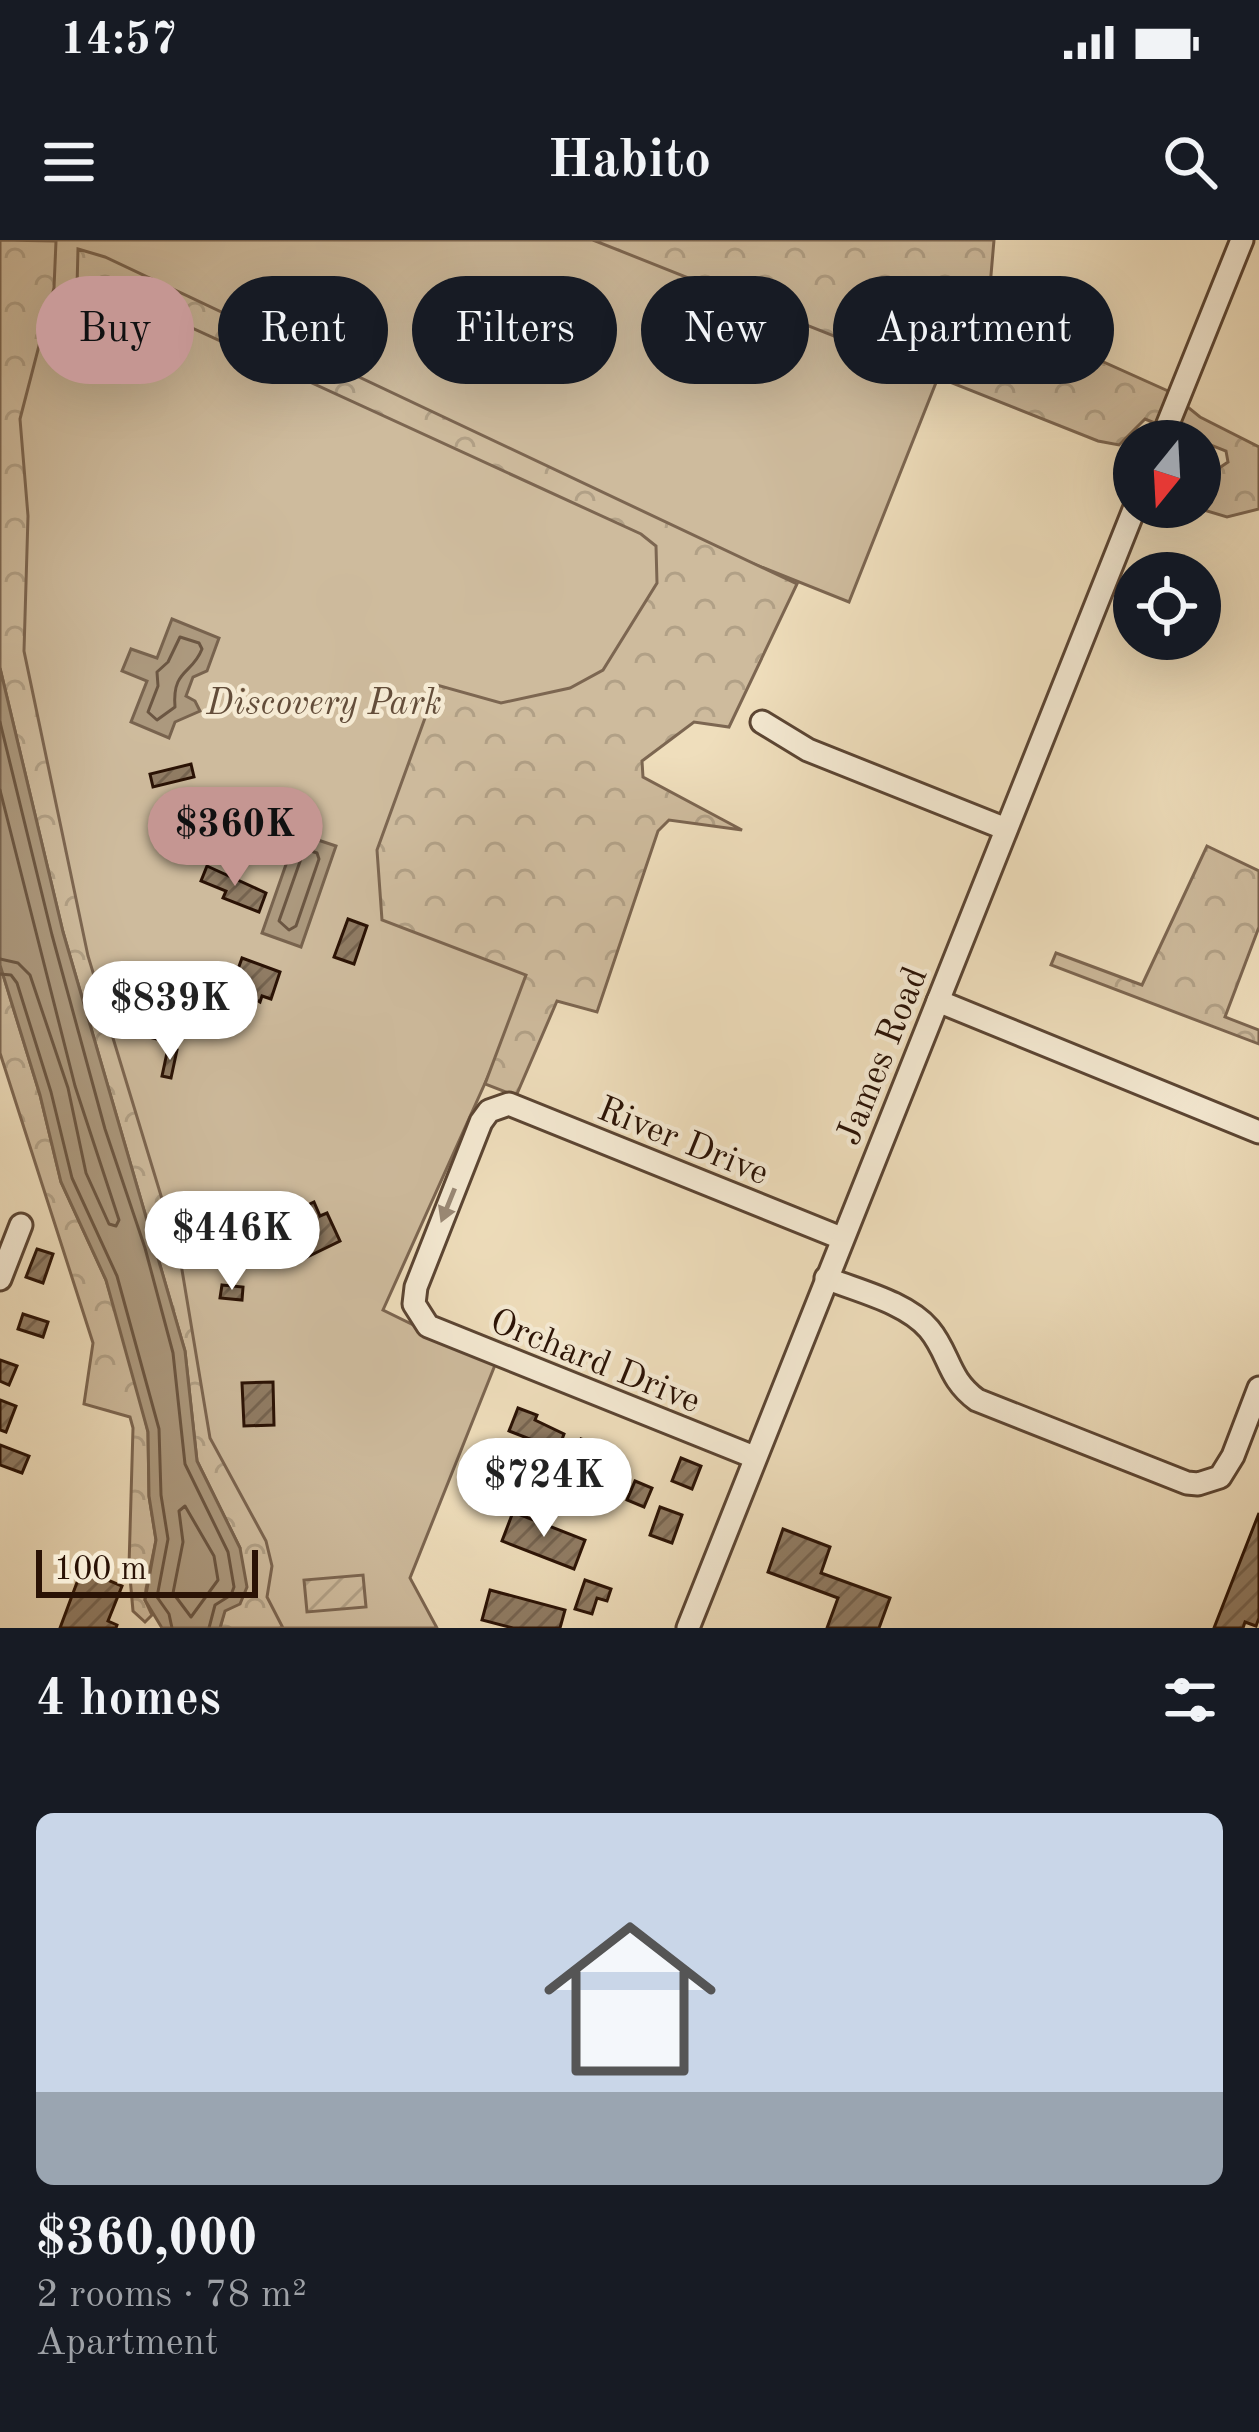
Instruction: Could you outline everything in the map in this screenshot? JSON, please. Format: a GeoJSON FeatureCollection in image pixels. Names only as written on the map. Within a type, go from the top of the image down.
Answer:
{"type":"FeatureCollection","features":[{"type":"Feature","properties":{"kind":"street"},"geometry":{"type":"LineString","coordinates":[[1169,420],[1242,240]]}},
{"type":"Feature","properties":{"kind":"street","name":"James Road"},"geometry":{"type":"LineString","coordinates":[[688,1628],[1128,528]]}},
{"type":"Feature","properties":{"kind":"street"},"geometry":{"type":"LineString","coordinates":[[762,722],[808,750],[1006,829]]}},
{"type":"Feature","properties":{"kind":"street"},"geometry":{"type":"LineString","coordinates":[[938,1001],[1259,1132]]}},
{"type":"Feature","properties":{"kind":"street","name":"River Drive"},"geometry":{"type":"LineString","coordinates":[[419,1315],[414,1304],[416,1287],[434,1239],[481,1122],[500,1106],[518,1107],[842,1238]]}},
{"type":"Feature","properties":{"kind":"street"},"geometry":{"type":"LineString","coordinates":[[0,1279],[21,1225]]}},
{"type":"Feature","properties":{"kind":"street"},"geometry":{"type":"LineString","coordinates":[[826,1278],[916,1318],[938,1344],[955,1382],[977,1400],[1186,1483],[1220,1477],[1259,1388]]}},
{"type":"Feature","properties":{"kind":"street","name":"Orchard Drive"},"geometry":{"type":"LineString","coordinates":[[419,1315],[428,1326],[452,1337],[754,1457]]}},
{"type":"Feature","properties":{"kind":"green space","name":"Discovery Park"},"geometry":{"type":"Polygon","coordinates":[[[0,240],[786,240],[774,276],[641,276],[641,384],[809,384],[809,324],[833,333],[833,384],[935,384],[849,602],[724,552],[383,1310],[495,1365],[410,1578],[437,1628],[227,1628],[0,648],[0,240]]]}},
{"type":"Feature","properties":{"kind":"green space"},"geometry":{"type":"Polygon","coordinates":[[[0,240],[56,241],[55,276],[36,276],[36,357],[20,419],[28,516],[24,651],[88,956],[180,1258],[210,1438],[266,1541],[272,1566],[267,1597],[283,1628],[220,1628],[240,1548],[197,1461],[185,1351],[63,932],[0,668],[0,240]]]}},
{"type":"Feature","properties":{"kind":"green space"},"geometry":{"type":"Polygon","coordinates":[[[593,240],[994,240],[991,276],[833,276],[833,336],[809,326],[809,276],[683,276],[593,240]]]}},
{"type":"Feature","properties":{"kind":"green space"},"geometry":{"type":"Polygon","coordinates":[[[78,249],[145,276],[77,276],[78,249]]]}},
{"type":"Feature","properties":{"kind":"green space"},"geometry":{"type":"Polygon","coordinates":[[[194,299],[218,310],[218,340],[194,329],[194,299]]]}},
{"type":"Feature","properties":{"kind":"green space"},"geometry":{"type":"Polygon","coordinates":[[[1114,367],[1168,391],[1206,420],[1113,420],[1113,444],[955,384],[1114,384],[1114,367]]]}},
{"type":"Feature","properties":{"kind":"green space"},"geometry":{"type":"Polygon","coordinates":[[[314,384],[374,384],[797,584],[729,727],[694,722],[642,761],[643,777],[742,830],[669,820],[658,831],[597,1012],[557,1001],[516,1096],[485,1084],[526,975],[382,920],[377,850],[437,685],[501,703],[570,688],[603,670],[657,583],[656,546],[641,534],[314,384]]]}},
{"type":"Feature","properties":{"kind":"green space"},"geometry":{"type":"Polygon","coordinates":[[[1221,428],[1259,447],[1259,509],[1221,515],[1221,467],[1228,462],[1221,449],[1221,428]]]}},
{"type":"Feature","properties":{"kind":"green space"},"geometry":{"type":"Polygon","coordinates":[[[1207,846],[1259,871],[1259,927],[1225,1017],[1259,1030],[1259,1044],[1051,965],[1056,953],[1142,985],[1207,846]]]}},
{"type":"Feature","properties":{"kind":"green space"},"geometry":{"type":"Polygon","coordinates":[[[0,965],[61,1182],[106,1280],[148,1432],[149,1496],[156,1540],[145,1600],[152,1615],[145,1622],[133,1611],[129,1566],[133,1428],[130,1417],[84,1404],[93,1343],[0,1053],[0,965]]]}},
{"type":"Feature","properties":{"kind":"green space"},"geometry":{"type":"Polygon","coordinates":[[[363,1575],[366,1607],[307,1612],[304,1580],[363,1575]]]}},
{"type":"Feature","properties":{"kind":"water"},"geometry":{"type":"Polygon","coordinates":[[[172,619],[219,638],[207,671],[193,677],[186,696],[200,711],[175,722],[169,738],[131,722],[147,681],[122,671],[131,649],[157,658],[172,619]]]}},
{"type":"Feature","properties":{"kind":"water"},"geometry":{"type":"Polygon","coordinates":[[[0,668],[63,932],[185,1351],[197,1461],[240,1548],[247,1587],[240,1604],[225,1611],[220,1628],[162,1628],[145,1600],[156,1540],[149,1496],[148,1432],[106,1280],[61,1182],[0,965],[0,668]]]}},
{"type":"Feature","properties":{"kind":"water"},"geometry":{"type":"Polygon","coordinates":[[[297,833],[336,846],[301,947],[262,933],[297,833]]]}},
{"type":"Feature","properties":{"kind":"building"},"geometry":{"type":"Polygon","coordinates":[[[191,764],[194,777],[153,787],[150,774],[191,764]]]}},
{"type":"Feature","properties":{"kind":"building"},"geometry":{"type":"Polygon","coordinates":[[[207,866],[266,893],[259,912],[223,898],[226,891],[201,881],[207,866]]]}},
{"type":"Feature","properties":{"kind":"building"},"geometry":{"type":"Polygon","coordinates":[[[348,919],[367,926],[354,964],[334,957],[348,919]]]}},
{"type":"Feature","properties":{"kind":"building"},"geometry":{"type":"Polygon","coordinates":[[[242,958],[280,972],[271,999],[262,996],[260,1002],[232,986],[242,958]]]}},
{"type":"Feature","properties":{"kind":"building"},"geometry":{"type":"Polygon","coordinates":[[[157,1018],[175,1022],[170,1042],[153,1038],[157,1018]]]}},
{"type":"Feature","properties":{"kind":"building"},"geometry":{"type":"Polygon","coordinates":[[[168,1048],[177,1050],[171,1078],[162,1076],[168,1048]]]}},
{"type":"Feature","properties":{"kind":"building"},"geometry":{"type":"Polygon","coordinates":[[[314,1202],[320,1216],[327,1213],[340,1241],[301,1260],[287,1245],[277,1250],[272,1239],[283,1235],[276,1220],[314,1202]]]}},
{"type":"Feature","properties":{"kind":"building"},"geometry":{"type":"Polygon","coordinates":[[[37,1249],[53,1254],[43,1283],[26,1277],[37,1249]]]}},
{"type":"Feature","properties":{"kind":"building"},"geometry":{"type":"Polygon","coordinates":[[[222,1285],[243,1287],[242,1300],[220,1298],[222,1285]]]}},
{"type":"Feature","properties":{"kind":"building"},"geometry":{"type":"Polygon","coordinates":[[[23,1314],[48,1322],[43,1337],[18,1329],[23,1314]]]}},
{"type":"Feature","properties":{"kind":"building"},"geometry":{"type":"Polygon","coordinates":[[[0,1360],[17,1366],[9,1385],[0,1381],[0,1360]]]}},
{"type":"Feature","properties":{"kind":"building"},"geometry":{"type":"Polygon","coordinates":[[[273,1382],[274,1425],[244,1426],[242,1383],[273,1382]]]}},
{"type":"Feature","properties":{"kind":"building"},"geometry":{"type":"Polygon","coordinates":[[[0,1400],[16,1406],[6,1432],[0,1430],[0,1400]]]}},
{"type":"Feature","properties":{"kind":"building"},"geometry":{"type":"Polygon","coordinates":[[[518,1408],[564,1434],[558,1450],[509,1431],[518,1408]]]}},
{"type":"Feature","properties":{"kind":"building"},"geometry":{"type":"Polygon","coordinates":[[[581,1439],[620,1453],[612,1473],[574,1458],[581,1439]]]}},
{"type":"Feature","properties":{"kind":"building"},"geometry":{"type":"Polygon","coordinates":[[[0,1445],[29,1456],[22,1473],[0,1465],[0,1445]]]}},
{"type":"Feature","properties":{"kind":"building"},"geometry":{"type":"Polygon","coordinates":[[[681,1458],[701,1466],[692,1489],[672,1481],[681,1458]]]}},
{"type":"Feature","properties":{"kind":"building"},"geometry":{"type":"Polygon","coordinates":[[[635,1481],[652,1488],[644,1507],[627,1500],[635,1481]]]}},
{"type":"Feature","properties":{"kind":"building"},"geometry":{"type":"Polygon","coordinates":[[[660,1507],[682,1515],[672,1543],[650,1535],[660,1507]]]}},
{"type":"Feature","properties":{"kind":"building"},"geometry":{"type":"Polygon","coordinates":[[[513,1512],[585,1540],[574,1569],[502,1541],[513,1512]]]}},
{"type":"Feature","properties":{"kind":"building"},"geometry":{"type":"Polygon","coordinates":[[[1259,1513],[1256,1626],[1245,1622],[1243,1628],[1214,1628],[1259,1513]]]}},
{"type":"Feature","properties":{"kind":"building"},"geometry":{"type":"Polygon","coordinates":[[[783,1529],[830,1547],[821,1573],[890,1598],[879,1628],[827,1628],[838,1598],[768,1572],[783,1529]]]}},
{"type":"Feature","properties":{"kind":"building"},"geometry":{"type":"Polygon","coordinates":[[[82,1569],[122,1586],[108,1621],[116,1628],[60,1628],[82,1569]]]}},
{"type":"Feature","properties":{"kind":"building"},"geometry":{"type":"Polygon","coordinates":[[[585,1580],[611,1589],[607,1601],[597,1598],[592,1614],[575,1609],[585,1580]]]}},
{"type":"Feature","properties":{"kind":"building"},"geometry":{"type":"Polygon","coordinates":[[[490,1590],[565,1610],[560,1628],[513,1628],[482,1620],[490,1590]]]}}]}
